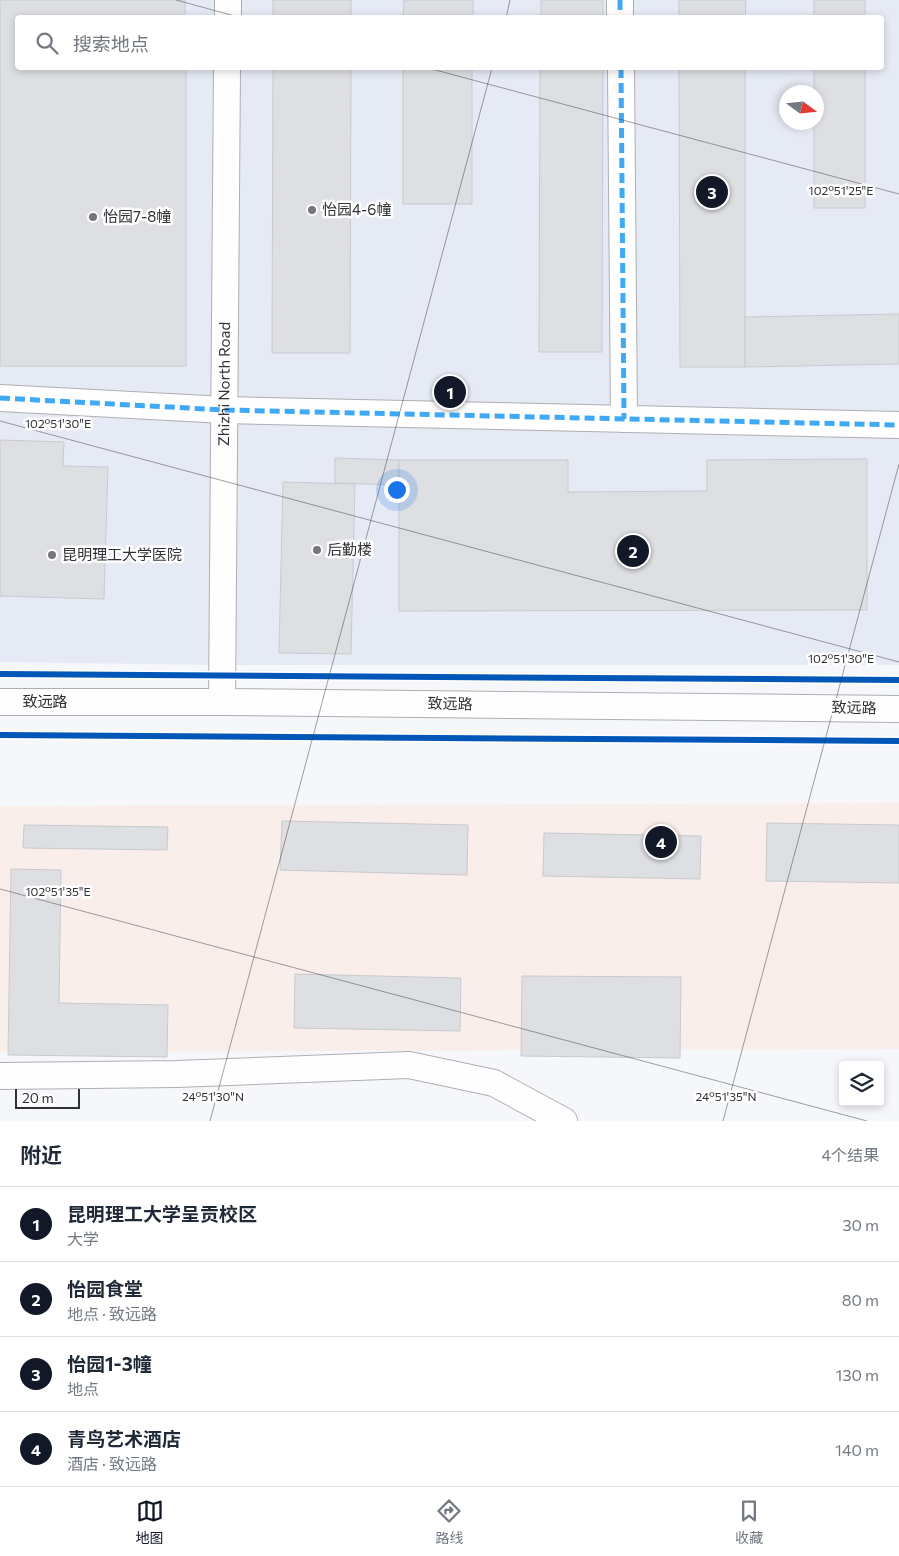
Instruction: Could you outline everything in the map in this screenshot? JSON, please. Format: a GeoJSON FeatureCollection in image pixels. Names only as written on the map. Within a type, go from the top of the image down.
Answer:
{"type":"FeatureCollection","features":[{"type":"Feature","properties":{"kind":"street"},"geometry":{"type":"LineString","coordinates":[[228,0],[228,15]]}},
{"type":"Feature","properties":{"kind":"street"},"geometry":{"type":"LineString","coordinates":[[620,0],[620,15]]}},
{"type":"Feature","properties":{"kind":"street","name":"Zhizhi North Road"},"geometry":{"type":"LineString","coordinates":[[222,702],[227,70]]}},
{"type":"Feature","properties":{"kind":"street"},"geometry":{"type":"LineString","coordinates":[[621,70],[624,419]]}},
{"type":"Feature","properties":{"kind":"street"},"geometry":{"type":"LineString","coordinates":[[0,398],[225,410],[899,425]]}},
{"type":"Feature","properties":{"kind":"street","name":"致远路"},"geometry":{"type":"LineString","coordinates":[[0,702],[222,702],[899,709]]}},
{"type":"Feature","properties":{"kind":"street"},"geometry":{"type":"LineString","coordinates":[[0,1076],[176,1074],[409,1065],[494,1082],[564,1121]]}},
{"type":"Feature","properties":{"kind":"shaded area"},"geometry":{"type":"Polygon","coordinates":[[[0,0],[899,0],[899,665],[223,665],[0,662],[0,0]]]}},
{"type":"Feature","properties":{"kind":"shaded area"},"geometry":{"type":"Polygon","coordinates":[[[899,803],[899,1049],[0,1052],[0,806],[899,803]]]}},
{"type":"Feature","properties":{"kind":"building","name":"怡园7-8幢"},"geometry":{"type":"Polygon","coordinates":[[[0,0],[185,0],[185,15],[15,15],[15,70],[186,70],[186,366],[0,366],[0,0]]]}},
{"type":"Feature","properties":{"kind":"building"},"geometry":{"type":"Polygon","coordinates":[[[273,0],[351,0],[351,15],[273,15],[273,0]]]}},
{"type":"Feature","properties":{"kind":"building"},"geometry":{"type":"Polygon","coordinates":[[[404,0],[473,0],[473,15],[403,15],[404,0]]]}},
{"type":"Feature","properties":{"kind":"building"},"geometry":{"type":"Polygon","coordinates":[[[541,0],[603,0],[603,15],[541,15],[541,0]]]}},
{"type":"Feature","properties":{"kind":"building"},"geometry":{"type":"Polygon","coordinates":[[[679,0],[746,0],[745,15],[679,15],[679,0]]]}},
{"type":"Feature","properties":{"kind":"building"},"geometry":{"type":"Polygon","coordinates":[[[814,0],[865,0],[865,15],[814,15],[814,0]]]}},
{"type":"Feature","properties":{"kind":"building","name":"怡园4-6幢"},"geometry":{"type":"Polygon","coordinates":[[[273,70],[351,70],[350,353],[272,353],[273,70]]]}},
{"type":"Feature","properties":{"kind":"building","name":"怡园4-6幢"},"geometry":{"type":"Polygon","coordinates":[[[403,70],[472,70],[472,204],[403,204],[403,70]]]}},
{"type":"Feature","properties":{"kind":"building"},"geometry":{"type":"Polygon","coordinates":[[[540,70],[603,70],[602,352],[539,352],[540,70]]]}},
{"type":"Feature","properties":{"kind":"building"},"geometry":{"type":"Polygon","coordinates":[[[679,70],[745,70],[745,367],[680,367],[679,70]]]}},
{"type":"Feature","properties":{"kind":"building"},"geometry":{"type":"Polygon","coordinates":[[[814,70],[865,70],[865,208],[814,208],[814,130],[824,130],[824,85],[814,85],[814,70]]]}},
{"type":"Feature","properties":{"kind":"building"},"geometry":{"type":"Polygon","coordinates":[[[899,314],[899,364],[745,367],[745,317],[899,314]]]}},
{"type":"Feature","properties":{"kind":"building","name":"昆明理工大学医院"},"geometry":{"type":"Polygon","coordinates":[[[0,440],[64,442],[63,466],[108,467],[104,599],[0,596],[0,440]]]}},
{"type":"Feature","properties":{"kind":"building"},"geometry":{"type":"Polygon","coordinates":[[[335,458],[399,460],[398,485],[335,483],[335,458]]]}},
{"type":"Feature","properties":{"kind":"building"},"geometry":{"type":"Polygon","coordinates":[[[867,459],[867,610],[399,611],[399,460],[568,460],[568,492],[707,491],[707,460],[867,459]]]}},
{"type":"Feature","properties":{"kind":"building","name":"后勤楼"},"geometry":{"type":"Polygon","coordinates":[[[283,482],[355,484],[351,654],[279,653],[283,482]]]}},
{"type":"Feature","properties":{"kind":"building"},"geometry":{"type":"Polygon","coordinates":[[[282,821],[468,825],[467,875],[280,870],[282,821]]]}},
{"type":"Feature","properties":{"kind":"building"},"geometry":{"type":"Polygon","coordinates":[[[767,823],[899,825],[899,883],[766,881],[767,823]]]}},
{"type":"Feature","properties":{"kind":"building"},"geometry":{"type":"Polygon","coordinates":[[[24,825],[168,827],[167,850],[23,848],[24,825]]]}},
{"type":"Feature","properties":{"kind":"building"},"geometry":{"type":"Polygon","coordinates":[[[544,833],[701,836],[700,879],[543,876],[544,833]]]}},
{"type":"Feature","properties":{"kind":"building"},"geometry":{"type":"Polygon","coordinates":[[[11,869],[61,870],[59,1003],[168,1005],[167,1057],[8,1055],[11,869]]]}},
{"type":"Feature","properties":{"kind":"building"},"geometry":{"type":"Polygon","coordinates":[[[295,974],[461,978],[460,1031],[294,1028],[295,974]]]}},
{"type":"Feature","properties":{"kind":"building"},"geometry":{"type":"Polygon","coordinates":[[[522,976],[681,977],[680,1058],[521,1056],[522,976]]]}},
{"type":"Feature","properties":{"kind":"marked path"},"geometry":{"type":"LineString","coordinates":[[620,0],[620,15]]}},
{"type":"Feature","properties":{"kind":"marked path"},"geometry":{"type":"LineString","coordinates":[[621,70],[624,419]]}},
{"type":"Feature","properties":{"kind":"marked path"},"geometry":{"type":"LineString","coordinates":[[0,398],[225,410],[899,425]]}},
{"type":"Feature","properties":{"kind":"cycle path"},"geometry":{"type":"LineString","coordinates":[[0,674],[899,680]]}},
{"type":"Feature","properties":{"kind":"cycle path"},"geometry":{"type":"LineString","coordinates":[[0,735],[899,741]]}},
{"type":"Feature","properties":{"kind":"place","name":"怡园1-3幢"},"geometry":{"type":"Point","coordinates":[712,192]}},
{"type":"Feature","properties":{"kind":"place","name":"怡园4-6幢"},"geometry":{"type":"Point","coordinates":[312,210]}},
{"type":"Feature","properties":{"kind":"place","name":"怡园7-8幢"},"geometry":{"type":"Point","coordinates":[93,217]}},
{"type":"Feature","properties":{"kind":"place","name":"昆明理工大学呈贡校区"},"geometry":{"type":"Point","coordinates":[450,392]}},
{"type":"Feature","properties":{"kind":"place","name":"后勤楼"},"geometry":{"type":"Point","coordinates":[317,550]}},
{"type":"Feature","properties":{"kind":"place","name":"怡园食堂"},"geometry":{"type":"Point","coordinates":[633,551]}},
{"type":"Feature","properties":{"kind":"place","name":"昆明理工大学医院"},"geometry":{"type":"Point","coordinates":[52,555]}},
{"type":"Feature","properties":{"kind":"place","name":"青鸟艺术酒店"},"geometry":{"type":"Point","coordinates":[661,842]}}]}
